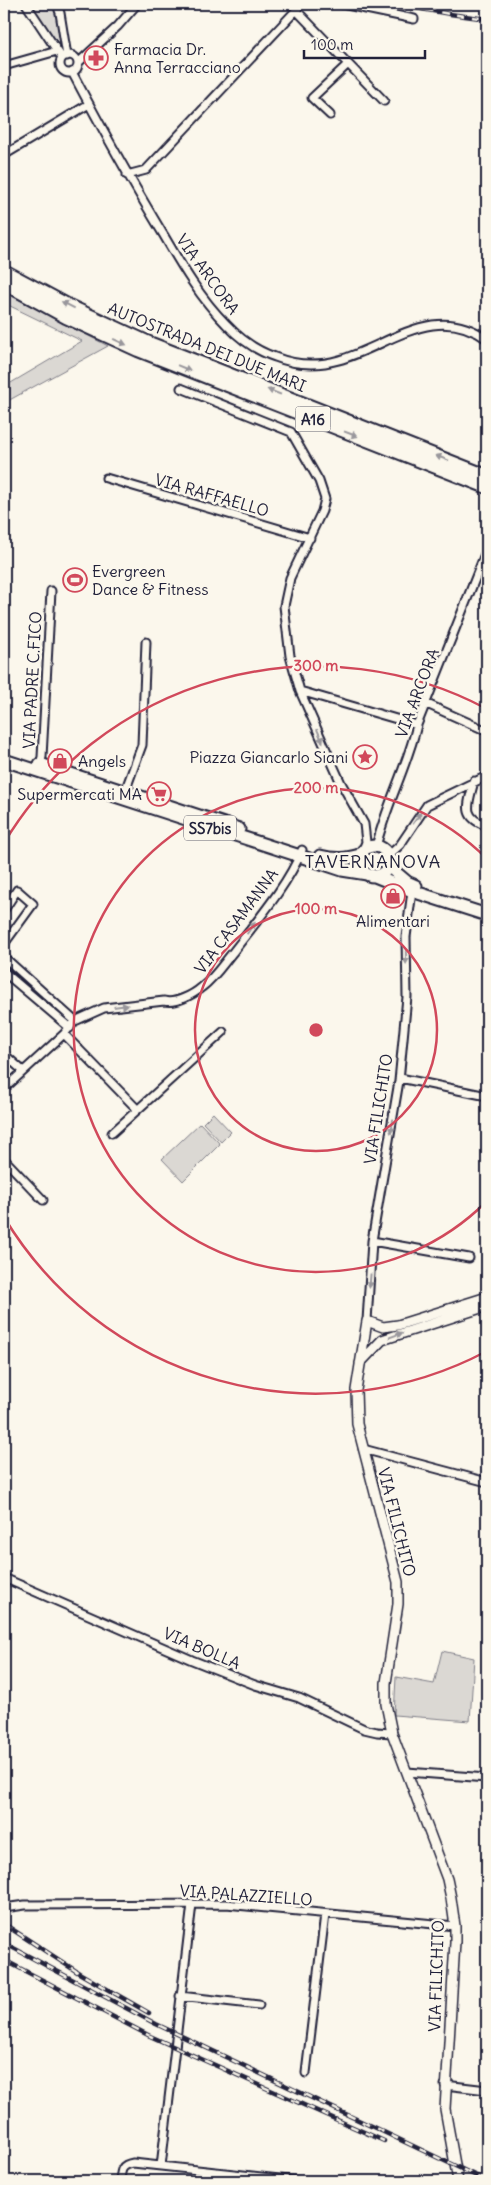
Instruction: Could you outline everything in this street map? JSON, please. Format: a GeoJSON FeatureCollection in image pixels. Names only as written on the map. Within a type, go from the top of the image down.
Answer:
{"type":"FeatureCollection","features":[{"type":"Feature","properties":{"kind":"highway","name":"AUTOSTRADA DEI DUE MARI"},"geometry":{"type":"LineString","coordinates":[[4,271],[106,330]]}},
{"type":"Feature","properties":{"kind":"highway","name":"AUTOSTRADA DEI DUE MARI"},"geometry":{"type":"LineString","coordinates":[[4,283],[106,330],[487,487]]}},
{"type":"Feature","properties":{"kind":"highway","name":"AUTOSTRADA DEI DUE MARI"},"geometry":{"type":"LineString","coordinates":[[144,346],[487,476]]}},
{"type":"Feature","properties":{"kind":"main road","name":"SS7bis"},"geometry":{"type":"LineString","coordinates":[[4,752],[39,767],[300,853],[342,870],[369,875],[487,908]]}},
{"type":"Feature","properties":{"kind":"main road","name":"SS7bis"},"geometry":{"type":"LineString","coordinates":[[4,760],[39,767]]}},
{"type":"Feature","properties":{"kind":"main road","name":"SS7bis"},"geometry":{"type":"LineString","coordinates":[[300,853],[332,859],[361,854],[368,848],[376,846]]}},
{"type":"Feature","properties":{"kind":"main road"},"geometry":{"type":"LineString","coordinates":[[376,846],[383,850],[388,861],[413,888]]}},
{"type":"Feature","properties":{"kind":"main road"},"geometry":{"type":"LineString","coordinates":[[361,854],[359,864],[369,875],[381,874],[388,861]]}},
{"type":"Feature","properties":{"kind":"main road","name":"SS7bis"},"geometry":{"type":"LineString","coordinates":[[413,888],[487,915]]}},
{"type":"Feature","properties":{"kind":"street","name":"VIA ARCORA"},"geometry":{"type":"LineString","coordinates":[[26,4],[57,51],[64,57],[75,58],[78,63]]}},
{"type":"Feature","properties":{"kind":"street"},"geometry":{"type":"LineString","coordinates":[[57,4],[60,13],[64,57]]}},
{"type":"Feature","properties":{"kind":"street"},"geometry":{"type":"LineString","coordinates":[[72,72],[76,69],[78,63],[118,26],[137,4]]}},
{"type":"Feature","properties":{"kind":"street"},"geometry":{"type":"LineString","coordinates":[[127,176],[146,170],[302,4]]}},
{"type":"Feature","properties":{"kind":"street"},"geometry":{"type":"LineString","coordinates":[[342,4],[414,19]]}},
{"type":"Feature","properties":{"kind":"street"},"geometry":{"type":"LineString","coordinates":[[297,11],[384,101]]}},
{"type":"Feature","properties":{"kind":"street"},"geometry":{"type":"LineString","coordinates":[[4,66],[57,51]]}},
{"type":"Feature","properties":{"kind":"street","name":"VIA ARCORA"},"geometry":{"type":"LineString","coordinates":[[64,57],[60,64],[61,69],[66,73],[72,72],[127,176],[185,271],[226,324],[243,339],[274,357],[294,363],[319,363],[338,360],[419,327],[438,323],[459,325],[487,339]]}},
{"type":"Feature","properties":{"kind":"street"},"geometry":{"type":"LineString","coordinates":[[330,115],[312,98],[348,64]]}},
{"type":"Feature","properties":{"kind":"street"},"geometry":{"type":"LineString","coordinates":[[4,155],[89,104]]}},
{"type":"Feature","properties":{"kind":"street"},"geometry":{"type":"LineString","coordinates":[[181,388],[291,432],[319,481],[325,499],[322,511],[290,578],[284,606],[290,656],[300,691],[341,783],[364,824],[366,842],[361,854]]}},
{"type":"Feature","properties":{"kind":"street","name":"VIA RAFFAELLO"},"geometry":{"type":"LineString","coordinates":[[106,478],[310,538]]}},
{"type":"Feature","properties":{"kind":"street","name":"VIA ARCORA"},"geometry":{"type":"LineString","coordinates":[[376,846],[418,725],[487,549]]}},
{"type":"Feature","properties":{"kind":"street","name":"VIA PADRE C.FICO"},"geometry":{"type":"LineString","coordinates":[[39,767],[51,591]]}},
{"type":"Feature","properties":{"kind":"street"},"geometry":{"type":"LineString","coordinates":[[123,795],[142,744],[146,642]]}},
{"type":"Feature","properties":{"kind":"street"},"geometry":{"type":"LineString","coordinates":[[300,691],[418,725]]}},
{"type":"Feature","properties":{"kind":"street"},"geometry":{"type":"LineString","coordinates":[[427,704],[487,731]]}},
{"type":"Feature","properties":{"kind":"street"},"geometry":{"type":"LineString","coordinates":[[388,861],[427,805],[487,776]]}},
{"type":"Feature","properties":{"kind":"street"},"geometry":{"type":"LineString","coordinates":[[474,781],[468,808],[469,815],[487,826]]}},
{"type":"Feature","properties":{"kind":"street","name":"VIA CASAMANNA"},"geometry":{"type":"LineString","coordinates":[[75,1021],[104,1008],[164,1001],[171,1003],[202,988],[248,932],[300,853]]}},
{"type":"Feature","properties":{"kind":"street","name":"VIA FILICHITO"},"geometry":{"type":"LineString","coordinates":[[413,888],[406,937],[407,997],[400,1078],[372,1241],[367,1321],[359,1365],[356,1407],[363,1449],[398,1582],[398,1604],[386,1683],[386,1704],[392,1733],[447,1879],[455,1926],[445,2085],[447,2128],[458,2181]]}},
{"type":"Feature","properties":{"kind":"street"},"geometry":{"type":"LineString","coordinates":[[4,910],[17,890],[34,904],[4,944]]}},
{"type":"Feature","properties":{"kind":"street"},"geometry":{"type":"LineString","coordinates":[[4,957],[75,1021],[64,1034],[4,1090]]}},
{"type":"Feature","properties":{"kind":"street"},"geometry":{"type":"LineString","coordinates":[[4,972],[70,1028]]}},
{"type":"Feature","properties":{"kind":"street"},"geometry":{"type":"LineString","coordinates":[[112,1133],[136,1109],[223,1032]]}},
{"type":"Feature","properties":{"kind":"street"},"geometry":{"type":"LineString","coordinates":[[64,1034],[136,1109]]}},
{"type":"Feature","properties":{"kind":"street"},"geometry":{"type":"LineString","coordinates":[[4,1054],[23,1071]]}},
{"type":"Feature","properties":{"kind":"street"},"geometry":{"type":"LineString","coordinates":[[400,1078],[487,1096]]}},
{"type":"Feature","properties":{"kind":"street"},"geometry":{"type":"LineString","coordinates":[[4,1159],[43,1200]]}},
{"type":"Feature","properties":{"kind":"street"},"geometry":{"type":"LineString","coordinates":[[372,1241],[470,1258]]}},
{"type":"Feature","properties":{"kind":"street"},"geometry":{"type":"LineString","coordinates":[[367,1321],[383,1327],[398,1325],[487,1297]]}},
{"type":"Feature","properties":{"kind":"street"},"geometry":{"type":"LineString","coordinates":[[359,1365],[382,1340],[487,1306]]}},
{"type":"Feature","properties":{"kind":"street"},"geometry":{"type":"LineString","coordinates":[[363,1449],[487,1482]]}},
{"type":"Feature","properties":{"kind":"street","name":"VIA BOLLA"},"geometry":{"type":"LineString","coordinates":[[4,1578],[255,1685],[299,1698],[364,1729],[392,1733]]}},
{"type":"Feature","properties":{"kind":"street"},"geometry":{"type":"LineString","coordinates":[[407,1772],[487,1778]]}},
{"type":"Feature","properties":{"kind":"street"},"geometry":{"type":"LineString","coordinates":[[161,2166],[192,1904]]}},
{"type":"Feature","properties":{"kind":"street","name":"VIA PALAZZIELLO"},"geometry":{"type":"LineString","coordinates":[[4,1908],[25,1905],[226,1904],[455,1926]]}},
{"type":"Feature","properties":{"kind":"street"},"geometry":{"type":"LineString","coordinates":[[306,2073],[325,1914]]}},
{"type":"Feature","properties":{"kind":"street"},"geometry":{"type":"LineString","coordinates":[[180,1996],[259,2006]]}},
{"type":"Feature","properties":{"kind":"street"},"geometry":{"type":"LineString","coordinates":[[445,2085],[487,2090]]}},
{"type":"Feature","properties":{"kind":"street"},"geometry":{"type":"LineString","coordinates":[[120,2181],[122,2168],[133,2163],[298,2181]]}},
{"type":"Feature","properties":{"kind":"shaded area"},"geometry":{"type":"Polygon","coordinates":[[[32,4],[54,4],[60,23],[61,47],[57,48],[32,4]]]}},
{"type":"Feature","properties":{"kind":"shaded area"},"geometry":{"type":"Polygon","coordinates":[[[4,292],[108,346],[4,403],[4,387],[82,341],[4,303],[4,292]]]}},
{"type":"Feature","properties":{"kind":"shaded area"},"geometry":{"type":"Polygon","coordinates":[[[213,1113],[231,1132],[221,1142],[203,1123],[213,1113]]]}},
{"type":"Feature","properties":{"kind":"shaded area"},"geometry":{"type":"Polygon","coordinates":[[[200,1123],[220,1144],[183,1181],[162,1159],[200,1123]]]}},
{"type":"Feature","properties":{"kind":"shaded area"},"geometry":{"type":"Polygon","coordinates":[[[442,1651],[474,1658],[470,1721],[394,1715],[396,1677],[434,1684],[442,1651]]]}},
{"type":"Feature","properties":{"kind":"railway"},"geometry":{"type":"LineString","coordinates":[[393,4],[487,19]]}},
{"type":"Feature","properties":{"kind":"railway"},"geometry":{"type":"LineString","coordinates":[[471,4],[487,7]]}},
{"type":"Feature","properties":{"kind":"railway"},"geometry":{"type":"LineString","coordinates":[[4,1924],[79,1973],[149,2013]]}},
{"type":"Feature","properties":{"kind":"railway"},"geometry":{"type":"LineString","coordinates":[[4,1943],[156,2024],[487,2181]]}},
{"type":"Feature","properties":{"kind":"railway"},"geometry":{"type":"LineString","coordinates":[[4,1960],[150,2036],[384,2141]]}},
{"type":"Feature","properties":{"kind":"place","name":"Farmacia Dr. Anna Terracciano"},"geometry":{"type":"Point","coordinates":[96,58]}},
{"type":"Feature","properties":{"kind":"place","name":"Evergreen Dance & Fitness"},"geometry":{"type":"Point","coordinates":[75,580]}},
{"type":"Feature","properties":{"kind":"place","name":"Piazza Giancarlo Siani"},"geometry":{"type":"Point","coordinates":[365,757]}},
{"type":"Feature","properties":{"kind":"place","name":"Angels"},"geometry":{"type":"Point","coordinates":[60,761]}},
{"type":"Feature","properties":{"kind":"place","name":"Supermercati MA"},"geometry":{"type":"Point","coordinates":[159,794]}},
{"type":"Feature","properties":{"kind":"place","name":"Alimentari"},"geometry":{"type":"Point","coordinates":[393,896]}},
{"type":"Feature","properties":{"kind":"district","name":"TAVERNANOVA"},"geometry":{"type":"Point","coordinates":[373,861]}}]}
